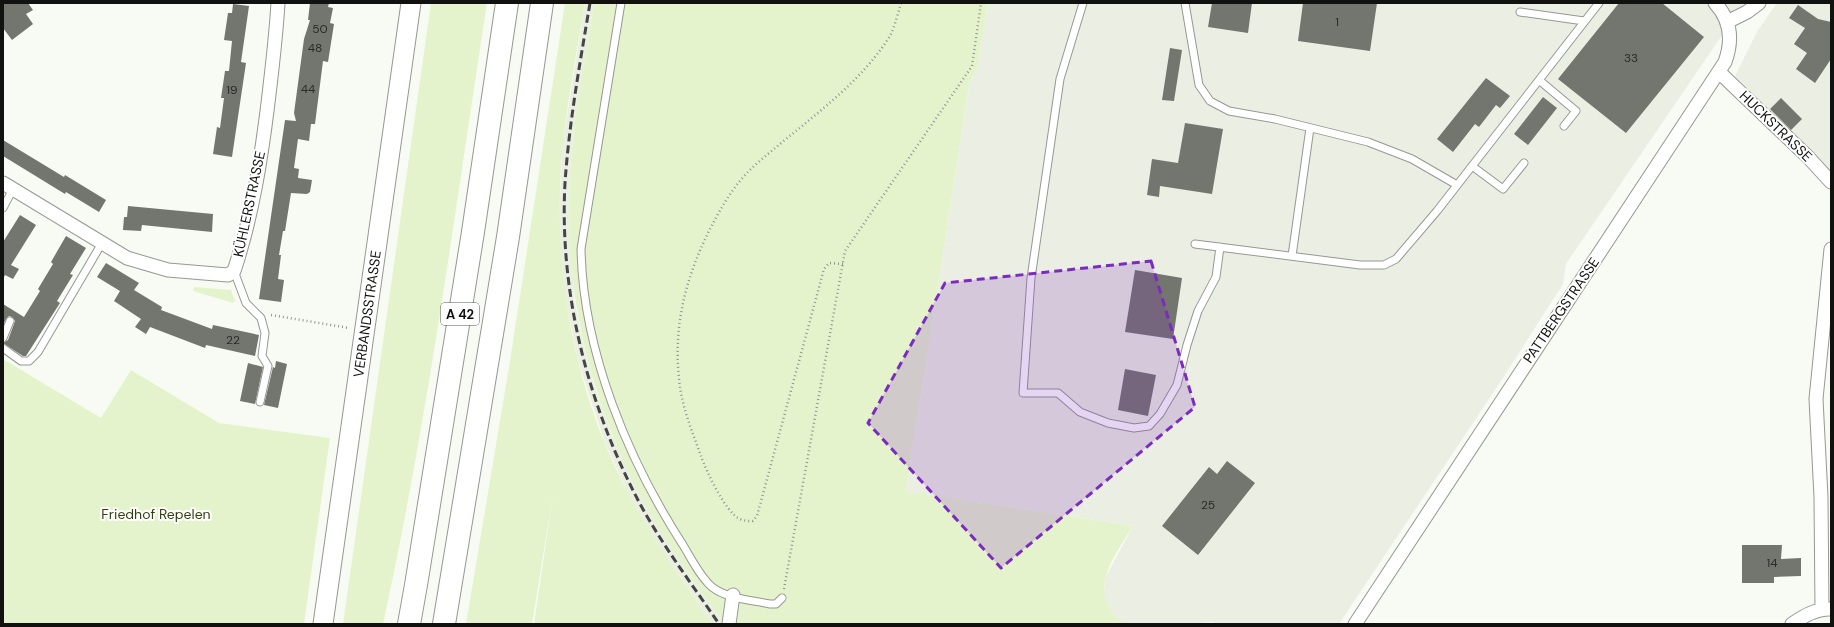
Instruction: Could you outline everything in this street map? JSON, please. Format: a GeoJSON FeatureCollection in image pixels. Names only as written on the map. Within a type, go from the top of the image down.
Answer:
{"type":"FeatureCollection","features":[{"type":"Feature","properties":{"kind":"highway","name":"A 42"},"geometry":{"type":"LineString","coordinates":[[409,624],[472,240],[507,3]]}},
{"type":"Feature","properties":{"kind":"highway","name":"A 42"},"geometry":{"type":"LineString","coordinates":[[444,624],[508,237],[542,3]]}},
{"type":"Feature","properties":{"kind":"main road","name":"VERBANDSSTRASSE"},"geometry":{"type":"LineString","coordinates":[[323,624],[411,3]]}},
{"type":"Feature","properties":{"kind":"street","name":"KÜHLERSTRASSE"},"geometry":{"type":"LineString","coordinates":[[8,186],[127,258],[168,270],[228,275],[234,271],[249,218],[262,146],[277,29],[278,3]]}},
{"type":"Feature","properties":{"kind":"street"},"geometry":{"type":"LineString","coordinates":[[1715,3],[1727,22],[1747,12],[1759,3]]}},
{"type":"Feature","properties":{"kind":"street","name":"PATTBERGSTRASSE"},"geometry":{"type":"LineString","coordinates":[[1355,624],[1719,72],[1729,52],[1730,42],[1727,22]]}},
{"type":"Feature","properties":{"kind":"street","name":"HUCKSTRASSE"},"geometry":{"type":"LineString","coordinates":[[1719,72],[1808,157],[1831,182]]}},
{"type":"Feature","properties":{"kind":"street"},"geometry":{"type":"LineString","coordinates":[[1792,624],[1809,613],[1827,609],[1816,399],[1831,248]]}},
{"type":"Feature","properties":{"kind":"street"},"geometry":{"type":"LineString","coordinates":[[729,624],[733,595]]}},
{"type":"Feature","properties":{"kind":"lane"},"geometry":{"type":"LineString","coordinates":[[621,3],[581,249],[581,269],[594,346],[610,399],[636,459],[672,527],[710,585],[716,590],[770,604],[776,604],[782,598]]}},
{"type":"Feature","properties":{"kind":"lane"},"geometry":{"type":"LineString","coordinates":[[1083,3],[1060,79],[1031,278],[1023,393],[1058,393],[1080,412],[1108,423],[1134,428],[1149,426],[1160,414],[1177,385],[1198,311],[1216,277],[1220,247]]}},
{"type":"Feature","properties":{"kind":"lane"},"geometry":{"type":"LineString","coordinates":[[1185,3],[1199,85],[1210,101],[1229,111],[1275,119],[1368,142],[1412,160],[1457,186]]}},
{"type":"Feature","properties":{"kind":"lane"},"geometry":{"type":"LineString","coordinates":[[1195,244],[1360,265],[1384,265],[1396,259],[1457,186],[1599,3]]}},
{"type":"Feature","properties":{"kind":"lane"},"geometry":{"type":"LineString","coordinates":[[1520,12],[1584,21]]}},
{"type":"Feature","properties":{"kind":"lane"},"geometry":{"type":"LineString","coordinates":[[1539,80],[1576,111],[1564,126]]}},
{"type":"Feature","properties":{"kind":"lane"},"geometry":{"type":"LineString","coordinates":[[1292,256],[1310,128]]}},
{"type":"Feature","properties":{"kind":"lane"},"geometry":{"type":"LineString","coordinates":[[1472,166],[1503,189],[1524,163]]}},
{"type":"Feature","properties":{"kind":"lane"},"geometry":{"type":"LineString","coordinates":[[3,208],[8,186]]}},
{"type":"Feature","properties":{"kind":"lane"},"geometry":{"type":"LineString","coordinates":[[3,348],[21,361],[29,361],[38,352],[102,242]]}},
{"type":"Feature","properties":{"kind":"lane"},"geometry":{"type":"LineString","coordinates":[[234,271],[246,303],[261,318],[265,333],[262,356],[268,366],[260,402]]}},
{"type":"Feature","properties":{"kind":"lane"},"geometry":{"type":"LineString","coordinates":[[3,338],[10,321]]}},
{"type":"Feature","properties":{"kind":"path"},"geometry":{"type":"LineString","coordinates":[[843,264],[829,263],[824,269],[757,516],[753,521],[740,519],[731,511],[719,494],[703,464],[685,412],[679,379],[677,350],[681,311],[689,278],[703,243],[724,201],[751,169],[845,88],[873,58],[890,34],[901,3]]}},
{"type":"Feature","properties":{"kind":"path"},"geometry":{"type":"LineString","coordinates":[[782,598],[845,251],[972,66],[981,3]]}},
{"type":"Feature","properties":{"kind":"path"},"geometry":{"type":"LineString","coordinates":[[256,313],[364,330]]}},
{"type":"Feature","properties":{"kind":"highlighted area"},"geometry":{"type":"Polygon","coordinates":[[[1151,261],[1195,407],[1001,568],[868,423],[945,283],[1151,261]]]}},
{"type":"Feature","properties":{"kind":"shaded area"},"geometry":{"type":"Polygon","coordinates":[[[585,3],[594,3],[573,135],[569,188],[574,299],[585,351],[595,388],[612,435],[646,505],[662,533],[724,624],[713,624],[653,537],[629,495],[605,443],[578,361],[565,296],[559,216],[563,141],[585,3]]]}},
{"type":"Feature","properties":{"kind":"shaded area"},"geometry":{"type":"Polygon","coordinates":[[[988,3],[1744,3],[1566,264],[1563,284],[1503,378],[1339,624],[1216,624],[1213,622],[1185,624],[1124,624],[1116,619],[1104,599],[1105,578],[1133,526],[906,491],[970,80],[977,70],[988,3]]]}},
{"type":"Feature","properties":{"kind":"shaded area"},"geometry":{"type":"Polygon","coordinates":[[[1777,3],[1831,3],[1831,171],[1735,76],[1758,30],[1777,3]]]}},
{"type":"Feature","properties":{"kind":"green space"},"geometry":{"type":"Polygon","coordinates":[[[431,3],[487,3],[440,314],[414,470],[383,624],[343,624],[431,3]]]}},
{"type":"Feature","properties":{"kind":"green space"},"geometry":{"type":"Polygon","coordinates":[[[565,3],[585,3],[568,105],[563,146],[560,209],[561,252],[566,294],[573,336],[583,378],[595,419],[611,458],[630,496],[649,529],[713,624],[534,624],[553,494],[532,624],[466,624],[510,361],[565,3]]]}},
{"type":"Feature","properties":{"kind":"green space"},"geometry":{"type":"Polygon","coordinates":[[[594,3],[988,3],[977,70],[970,80],[906,491],[1133,526],[1115,555],[1106,576],[1104,587],[1110,608],[1116,617],[1124,624],[724,624],[673,551],[645,505],[625,464],[608,422],[593,380],[582,338],[570,251],[569,206],[571,160],[575,120],[594,3]]]}},
{"type":"Feature","properties":{"kind":"green space"},"geometry":{"type":"Polygon","coordinates":[[[194,287],[231,290],[235,301],[233,303],[193,291],[194,287]]]}},
{"type":"Feature","properties":{"kind":"green space","name":"Friedhof Repelen"},"geometry":{"type":"Polygon","coordinates":[[[3,359],[101,418],[131,370],[219,423],[330,438],[304,624],[3,624],[3,359]]]}},
{"type":"Feature","properties":{"kind":"building"},"geometry":{"type":"Polygon","coordinates":[[[3,3],[28,3],[33,10],[26,14],[33,24],[12,40],[3,28],[3,3]]]}},
{"type":"Feature","properties":{"kind":"building"},"geometry":{"type":"Polygon","coordinates":[[[310,3],[329,3],[328,7],[333,8],[330,23],[334,24],[328,62],[323,61],[315,124],[311,124],[309,141],[298,139],[294,168],[299,169],[298,178],[312,180],[310,192],[307,194],[291,193],[285,231],[283,231],[279,255],[281,255],[278,279],[284,280],[281,302],[259,299],[285,120],[296,121],[294,113],[304,39],[310,20],[308,20],[310,3]]]}},
{"type":"Feature","properties":{"kind":"building"},"geometry":{"type":"Polygon","coordinates":[[[1212,3],[1252,3],[1248,33],[1208,27],[1212,3]]]}},
{"type":"Feature","properties":{"kind":"building"},"geometry":{"type":"Polygon","coordinates":[[[1303,3],[1377,3],[1370,51],[1298,41],[1303,3]]]}},
{"type":"Feature","properties":{"kind":"building"},"geometry":{"type":"Polygon","coordinates":[[[1619,3],[1662,3],[1704,37],[1626,133],[1558,79],[1619,3]]]}},
{"type":"Feature","properties":{"kind":"building"},"geometry":{"type":"Polygon","coordinates":[[[233,4],[249,6],[241,62],[246,63],[232,157],[213,154],[217,127],[220,128],[224,98],[221,98],[225,71],[229,71],[232,41],[224,40],[228,13],[232,13],[233,4]]]}},
{"type":"Feature","properties":{"kind":"building"},"geometry":{"type":"Polygon","coordinates":[[[1798,5],[1818,19],[1831,22],[1831,59],[1815,83],[1796,69],[1807,53],[1794,44],[1805,28],[1789,18],[1798,5]]]}},
{"type":"Feature","properties":{"kind":"building"},"geometry":{"type":"Polygon","coordinates":[[[1170,48],[1182,50],[1174,101],[1162,100],[1170,48]]]}},
{"type":"Feature","properties":{"kind":"building"},"geometry":{"type":"Polygon","coordinates":[[[1486,78],[1510,96],[1500,108],[1496,105],[1479,127],[1475,124],[1453,152],[1437,139],[1486,78]]]}},
{"type":"Feature","properties":{"kind":"building"},"geometry":{"type":"Polygon","coordinates":[[[1543,97],[1557,108],[1528,145],[1514,134],[1543,97]]]}},
{"type":"Feature","properties":{"kind":"building"},"geometry":{"type":"Polygon","coordinates":[[[1781,98],[1802,119],[1791,130],[1770,109],[1781,98]]]}},
{"type":"Feature","properties":{"kind":"building"},"geometry":{"type":"Polygon","coordinates":[[[1185,123],[1223,129],[1212,194],[1160,186],[1159,197],[1147,195],[1152,159],[1178,163],[1185,123]]]}},
{"type":"Feature","properties":{"kind":"building"},"geometry":{"type":"Polygon","coordinates":[[[3,140],[64,177],[65,175],[106,200],[99,212],[66,192],[65,194],[3,156],[3,140]]]}},
{"type":"Feature","properties":{"kind":"building"},"geometry":{"type":"Polygon","coordinates":[[[128,206],[213,214],[212,232],[142,225],[141,231],[123,230],[124,217],[127,217],[128,206]]]}},
{"type":"Feature","properties":{"kind":"building"},"geometry":{"type":"Polygon","coordinates":[[[20,215],[36,225],[11,265],[19,269],[13,279],[5,275],[3,279],[3,242],[20,215]]]}},
{"type":"Feature","properties":{"kind":"building"},"geometry":{"type":"Polygon","coordinates":[[[66,236],[86,248],[70,274],[73,275],[57,301],[60,303],[26,356],[23,356],[3,343],[8,340],[15,321],[9,316],[3,325],[3,304],[24,317],[40,291],[38,289],[53,264],[51,262],[66,236]]]}},
{"type":"Feature","properties":{"kind":"building"},"geometry":{"type":"Polygon","coordinates":[[[106,263],[139,283],[134,290],[162,307],[161,310],[212,329],[213,325],[259,335],[255,356],[206,345],[205,348],[150,327],[146,334],[135,327],[141,319],[114,301],[120,291],[97,277],[106,263]]]}},
{"type":"Feature","properties":{"kind":"building"},"geometry":{"type":"Polygon","coordinates":[[[1135,270],[1182,278],[1173,339],[1125,332],[1135,270]]]}},
{"type":"Feature","properties":{"kind":"building"},"geometry":{"type":"Polygon","coordinates":[[[276,361],[287,364],[278,408],[264,405],[273,367],[275,368],[276,361]]]}},
{"type":"Feature","properties":{"kind":"building"},"geometry":{"type":"Polygon","coordinates":[[[248,363],[263,367],[255,404],[240,401],[248,363]]]}},
{"type":"Feature","properties":{"kind":"building"},"geometry":{"type":"Polygon","coordinates":[[[1125,369],[1156,375],[1148,416],[1118,410],[1125,369]]]}},
{"type":"Feature","properties":{"kind":"building"},"geometry":{"type":"Polygon","coordinates":[[[1227,461],[1255,483],[1198,555],[1162,526],[1209,467],[1217,474],[1227,461]]]}},
{"type":"Feature","properties":{"kind":"building"},"geometry":{"type":"Polygon","coordinates":[[[1742,545],[1782,545],[1781,559],[1801,558],[1801,576],[1774,577],[1774,583],[1742,583],[1742,545]]]}},
{"type":"Feature","properties":{"kind":"railway"},"geometry":{"type":"LineString","coordinates":[[590,3],[572,116],[565,183],[564,224],[572,307],[592,387],[605,427],[621,465],[639,502],[667,549],[719,624]]}}]}
